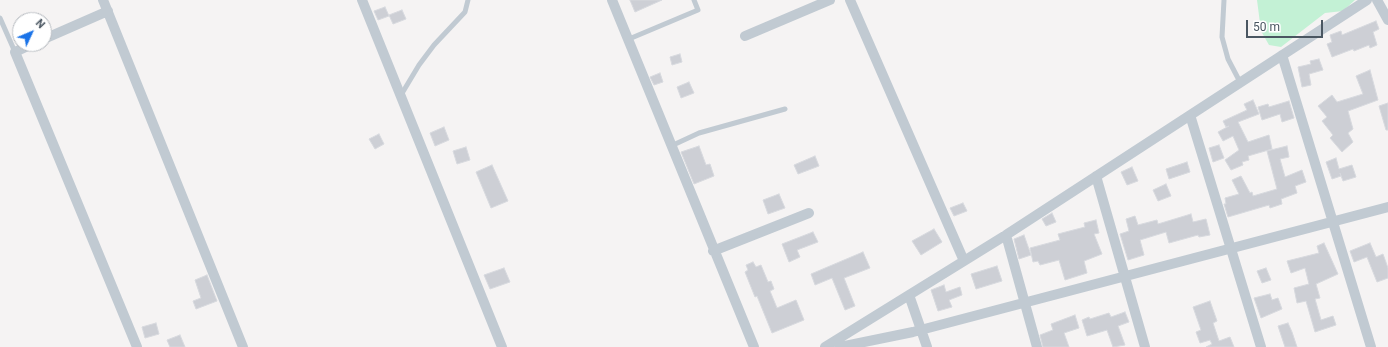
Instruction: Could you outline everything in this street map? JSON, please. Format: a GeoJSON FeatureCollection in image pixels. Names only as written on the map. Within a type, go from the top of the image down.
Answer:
{"type":"FeatureCollection","features":[{"type":"Feature","properties":{"kind":"street"},"geometry":{"type":"LineString","coordinates":[[103,0],[243,347]]}},
{"type":"Feature","properties":{"kind":"street"},"geometry":{"type":"LineString","coordinates":[[362,0],[502,347]]}},
{"type":"Feature","properties":{"kind":"street"},"geometry":{"type":"LineString","coordinates":[[612,0],[629,39],[713,251],[754,347]]}},
{"type":"Feature","properties":{"kind":"street"},"geometry":{"type":"LineString","coordinates":[[745,36],[830,0]]}},
{"type":"Feature","properties":{"kind":"street"},"geometry":{"type":"LineString","coordinates":[[850,0],[964,261]]}},
{"type":"Feature","properties":{"kind":"street"},"geometry":{"type":"LineString","coordinates":[[825,347],[964,261],[1367,0]]}},
{"type":"Feature","properties":{"kind":"street"},"geometry":{"type":"LineString","coordinates":[[1377,0],[1388,20]]}},
{"type":"Feature","properties":{"kind":"street"},"geometry":{"type":"LineString","coordinates":[[52,36],[108,11]]}},
{"type":"Feature","properties":{"kind":"street"},"geometry":{"type":"LineString","coordinates":[[15,52],[137,347]]}},
{"type":"Feature","properties":{"kind":"street"},"geometry":{"type":"LineString","coordinates":[[1282,55],[1371,347]]}},
{"type":"Feature","properties":{"kind":"street"},"geometry":{"type":"LineString","coordinates":[[1190,115],[1261,347]]}},
{"type":"Feature","properties":{"kind":"street"},"geometry":{"type":"LineString","coordinates":[[1096,176],[1145,347]]}},
{"type":"Feature","properties":{"kind":"street"},"geometry":{"type":"LineString","coordinates":[[840,347],[922,330],[1388,207]]}},
{"type":"Feature","properties":{"kind":"street"},"geometry":{"type":"LineString","coordinates":[[713,251],[808,213]]}},
{"type":"Feature","properties":{"kind":"street"},"geometry":{"type":"LineString","coordinates":[[1006,234],[1037,347]]}},
{"type":"Feature","properties":{"kind":"street"},"geometry":{"type":"LineString","coordinates":[[909,295],[927,347]]}},
{"type":"Feature","properties":{"kind":"lane"},"geometry":{"type":"LineString","coordinates":[[400,96],[419,65],[434,45],[465,12],[468,0]]}},
{"type":"Feature","properties":{"kind":"lane"},"geometry":{"type":"LineString","coordinates":[[629,39],[698,10],[694,0]]}},
{"type":"Feature","properties":{"kind":"lane"},"geometry":{"type":"LineString","coordinates":[[1224,0],[1222,37],[1228,59],[1240,82]]}},
{"type":"Feature","properties":{"kind":"lane"},"geometry":{"type":"LineString","coordinates":[[0,18],[12,45]]}},
{"type":"Feature","properties":{"kind":"lane"},"geometry":{"type":"LineString","coordinates":[[671,146],[699,133],[785,109]]}},
{"type":"Feature","properties":{"kind":"green space"},"geometry":{"type":"Polygon","coordinates":[[[1257,0],[1355,0],[1343,11],[1325,13],[1281,47],[1269,45],[1261,31],[1257,0]]]}},
{"type":"Feature","properties":{"kind":"building"},"geometry":{"type":"Polygon","coordinates":[[[630,0],[662,0],[635,12],[630,0]]]}},
{"type":"Feature","properties":{"kind":"building"},"geometry":{"type":"Polygon","coordinates":[[[385,7],[389,16],[378,20],[374,11],[385,7]]]}},
{"type":"Feature","properties":{"kind":"building"},"geometry":{"type":"Polygon","coordinates":[[[402,10],[406,19],[393,24],[389,15],[402,10]]]}},
{"type":"Feature","properties":{"kind":"building"},"geometry":{"type":"Polygon","coordinates":[[[1376,21],[1379,29],[1373,32],[1377,45],[1370,48],[1369,45],[1354,51],[1353,49],[1332,57],[1327,44],[1332,42],[1330,35],[1341,31],[1342,35],[1376,21]]]}},
{"type":"Feature","properties":{"kind":"building"},"geometry":{"type":"Polygon","coordinates":[[[680,54],[682,62],[672,65],[670,57],[680,54]]]}},
{"type":"Feature","properties":{"kind":"building"},"geometry":{"type":"Polygon","coordinates":[[[1319,59],[1323,70],[1309,74],[1311,85],[1302,87],[1298,67],[1311,64],[1310,61],[1319,59]]]}},
{"type":"Feature","properties":{"kind":"building"},"geometry":{"type":"Polygon","coordinates":[[[1370,70],[1378,100],[1348,111],[1353,129],[1348,133],[1353,142],[1342,152],[1330,138],[1333,135],[1322,121],[1327,117],[1318,106],[1332,95],[1337,102],[1363,94],[1356,76],[1370,70]]]}},
{"type":"Feature","properties":{"kind":"building"},"geometry":{"type":"Polygon","coordinates":[[[660,73],[663,82],[654,85],[650,77],[660,73]]]}},
{"type":"Feature","properties":{"kind":"building"},"geometry":{"type":"Polygon","coordinates":[[[689,82],[694,93],[681,98],[677,87],[689,82]]]}},
{"type":"Feature","properties":{"kind":"building"},"geometry":{"type":"Polygon","coordinates":[[[1253,100],[1259,114],[1238,122],[1248,142],[1269,135],[1272,149],[1248,156],[1249,160],[1242,162],[1243,165],[1231,170],[1225,160],[1239,150],[1233,136],[1223,141],[1218,132],[1229,126],[1226,127],[1223,121],[1247,110],[1244,104],[1253,100]]]}},
{"type":"Feature","properties":{"kind":"building"},"geometry":{"type":"Polygon","coordinates":[[[1289,101],[1294,118],[1282,122],[1280,114],[1262,120],[1258,107],[1268,104],[1269,107],[1289,101]]]}},
{"type":"Feature","properties":{"kind":"building"},"geometry":{"type":"Polygon","coordinates":[[[1388,103],[1388,130],[1386,130],[1379,106],[1388,103]]]}},
{"type":"Feature","properties":{"kind":"building"},"geometry":{"type":"Polygon","coordinates":[[[444,127],[449,140],[435,146],[430,133],[444,127]]]}},
{"type":"Feature","properties":{"kind":"building"},"geometry":{"type":"Polygon","coordinates":[[[379,134],[384,144],[375,149],[369,139],[379,134]]]}},
{"type":"Feature","properties":{"kind":"building"},"geometry":{"type":"Polygon","coordinates":[[[1219,145],[1224,158],[1213,162],[1209,148],[1219,145]]]}},
{"type":"Feature","properties":{"kind":"building"},"geometry":{"type":"Polygon","coordinates":[[[699,146],[706,165],[710,164],[714,176],[694,184],[681,152],[699,146]]]}},
{"type":"Feature","properties":{"kind":"building"},"geometry":{"type":"Polygon","coordinates":[[[1287,146],[1289,157],[1280,159],[1285,177],[1302,170],[1306,182],[1295,186],[1297,193],[1281,199],[1282,204],[1270,208],[1269,205],[1228,217],[1224,204],[1226,204],[1225,198],[1239,194],[1232,180],[1241,176],[1250,193],[1252,192],[1253,196],[1277,189],[1267,151],[1287,146]]]}},
{"type":"Feature","properties":{"kind":"building"},"geometry":{"type":"Polygon","coordinates":[[[466,147],[470,160],[457,164],[453,151],[466,147]]]}},
{"type":"Feature","properties":{"kind":"building"},"geometry":{"type":"Polygon","coordinates":[[[815,156],[819,166],[798,174],[794,165],[815,156]]]}},
{"type":"Feature","properties":{"kind":"building"},"geometry":{"type":"Polygon","coordinates":[[[1336,158],[1339,169],[1352,165],[1356,177],[1343,181],[1340,173],[1341,176],[1332,179],[1326,162],[1336,158]]]}},
{"type":"Feature","properties":{"kind":"building"},"geometry":{"type":"Polygon","coordinates":[[[1187,162],[1190,172],[1169,179],[1166,169],[1187,162]]]}},
{"type":"Feature","properties":{"kind":"building"},"geometry":{"type":"Polygon","coordinates":[[[492,165],[508,201],[491,208],[476,172],[492,165]]]}},
{"type":"Feature","properties":{"kind":"building"},"geometry":{"type":"Polygon","coordinates":[[[1132,167],[1138,181],[1127,185],[1121,172],[1132,167]]]}},
{"type":"Feature","properties":{"kind":"building"},"geometry":{"type":"Polygon","coordinates":[[[1166,184],[1171,196],[1158,201],[1153,190],[1166,184]]]}},
{"type":"Feature","properties":{"kind":"building"},"geometry":{"type":"Polygon","coordinates":[[[779,194],[785,208],[768,214],[763,200],[779,194]]]}},
{"type":"Feature","properties":{"kind":"building"},"geometry":{"type":"Polygon","coordinates":[[[963,203],[967,211],[954,216],[950,208],[963,203]]]}},
{"type":"Feature","properties":{"kind":"building"},"geometry":{"type":"Polygon","coordinates":[[[1052,213],[1056,222],[1046,226],[1042,219],[1052,213]]]}},
{"type":"Feature","properties":{"kind":"building"},"geometry":{"type":"Polygon","coordinates":[[[1191,214],[1193,222],[1206,219],[1210,235],[1199,237],[1198,235],[1169,243],[1166,232],[1140,240],[1144,255],[1128,260],[1120,234],[1129,231],[1126,219],[1135,216],[1138,225],[1157,220],[1158,224],[1191,214]]]}},
{"type":"Feature","properties":{"kind":"building"},"geometry":{"type":"Polygon","coordinates":[[[1096,220],[1099,233],[1094,234],[1102,254],[1084,261],[1087,273],[1065,280],[1059,260],[1040,265],[1038,261],[1033,262],[1030,248],[1060,240],[1058,234],[1085,227],[1084,223],[1096,220]]]}},
{"type":"Feature","properties":{"kind":"building"},"geometry":{"type":"Polygon","coordinates":[[[934,229],[942,242],[921,255],[912,241],[934,229]]]}},
{"type":"Feature","properties":{"kind":"building"},"geometry":{"type":"Polygon","coordinates":[[[813,232],[818,242],[797,250],[800,257],[789,262],[782,244],[813,232]]]}},
{"type":"Feature","properties":{"kind":"building"},"geometry":{"type":"Polygon","coordinates":[[[1024,235],[1031,255],[1019,259],[1014,239],[1024,235]]]}},
{"type":"Feature","properties":{"kind":"building"},"geometry":{"type":"Polygon","coordinates":[[[1324,243],[1338,274],[1316,284],[1320,298],[1315,299],[1321,320],[1333,316],[1336,325],[1315,332],[1306,301],[1297,303],[1294,288],[1309,284],[1305,268],[1291,273],[1287,261],[1319,253],[1317,246],[1324,243]]]}},
{"type":"Feature","properties":{"kind":"building"},"geometry":{"type":"Polygon","coordinates":[[[1370,243],[1376,257],[1383,254],[1388,268],[1388,278],[1377,282],[1367,257],[1354,262],[1350,251],[1370,243]]]}},
{"type":"Feature","properties":{"kind":"building"},"geometry":{"type":"Polygon","coordinates":[[[863,252],[870,268],[844,278],[855,306],[845,310],[832,278],[815,285],[811,274],[863,252]]]}},
{"type":"Feature","properties":{"kind":"building"},"geometry":{"type":"Polygon","coordinates":[[[753,262],[756,267],[761,265],[768,282],[771,281],[774,289],[770,291],[777,308],[796,300],[804,320],[772,333],[757,296],[755,297],[745,272],[748,270],[746,265],[753,262]]]}},
{"type":"Feature","properties":{"kind":"building"},"geometry":{"type":"Polygon","coordinates":[[[997,266],[1002,281],[976,289],[971,274],[997,266]]]}},
{"type":"Feature","properties":{"kind":"building"},"geometry":{"type":"Polygon","coordinates":[[[504,268],[510,282],[490,289],[484,275],[504,268]]]}},
{"type":"Feature","properties":{"kind":"building"},"geometry":{"type":"Polygon","coordinates":[[[1266,268],[1271,280],[1262,283],[1257,271],[1266,268]]]}},
{"type":"Feature","properties":{"kind":"building"},"geometry":{"type":"Polygon","coordinates":[[[207,275],[217,301],[196,309],[193,301],[201,298],[195,280],[207,275]]]}},
{"type":"Feature","properties":{"kind":"building"},"geometry":{"type":"Polygon","coordinates":[[[944,285],[946,292],[960,287],[962,295],[949,300],[952,307],[938,311],[931,290],[944,285]]]}},
{"type":"Feature","properties":{"kind":"building"},"geometry":{"type":"Polygon","coordinates":[[[1270,294],[1272,300],[1278,298],[1282,309],[1261,318],[1254,298],[1270,294]]]}},
{"type":"Feature","properties":{"kind":"building"},"geometry":{"type":"Polygon","coordinates":[[[1210,301],[1217,321],[1213,323],[1219,341],[1230,337],[1234,347],[1206,347],[1212,344],[1210,340],[1200,343],[1196,332],[1201,330],[1193,307],[1210,301]]]}},
{"type":"Feature","properties":{"kind":"building"},"geometry":{"type":"Polygon","coordinates":[[[1125,312],[1129,322],[1118,326],[1125,345],[1113,347],[1107,330],[1087,336],[1082,320],[1109,313],[1111,317],[1125,312]]]}},
{"type":"Feature","properties":{"kind":"building"},"geometry":{"type":"Polygon","coordinates":[[[1075,315],[1079,328],[1064,333],[1069,347],[1043,347],[1040,335],[1053,330],[1051,324],[1075,315]]]}},
{"type":"Feature","properties":{"kind":"building"},"geometry":{"type":"Polygon","coordinates":[[[156,323],[159,334],[145,338],[142,327],[156,323]]]}},
{"type":"Feature","properties":{"kind":"building"},"geometry":{"type":"Polygon","coordinates":[[[1288,323],[1297,347],[1285,347],[1278,326],[1288,323]]]}},
{"type":"Feature","properties":{"kind":"building"},"geometry":{"type":"Polygon","coordinates":[[[180,335],[185,347],[170,347],[167,340],[180,335]]]}}]}
